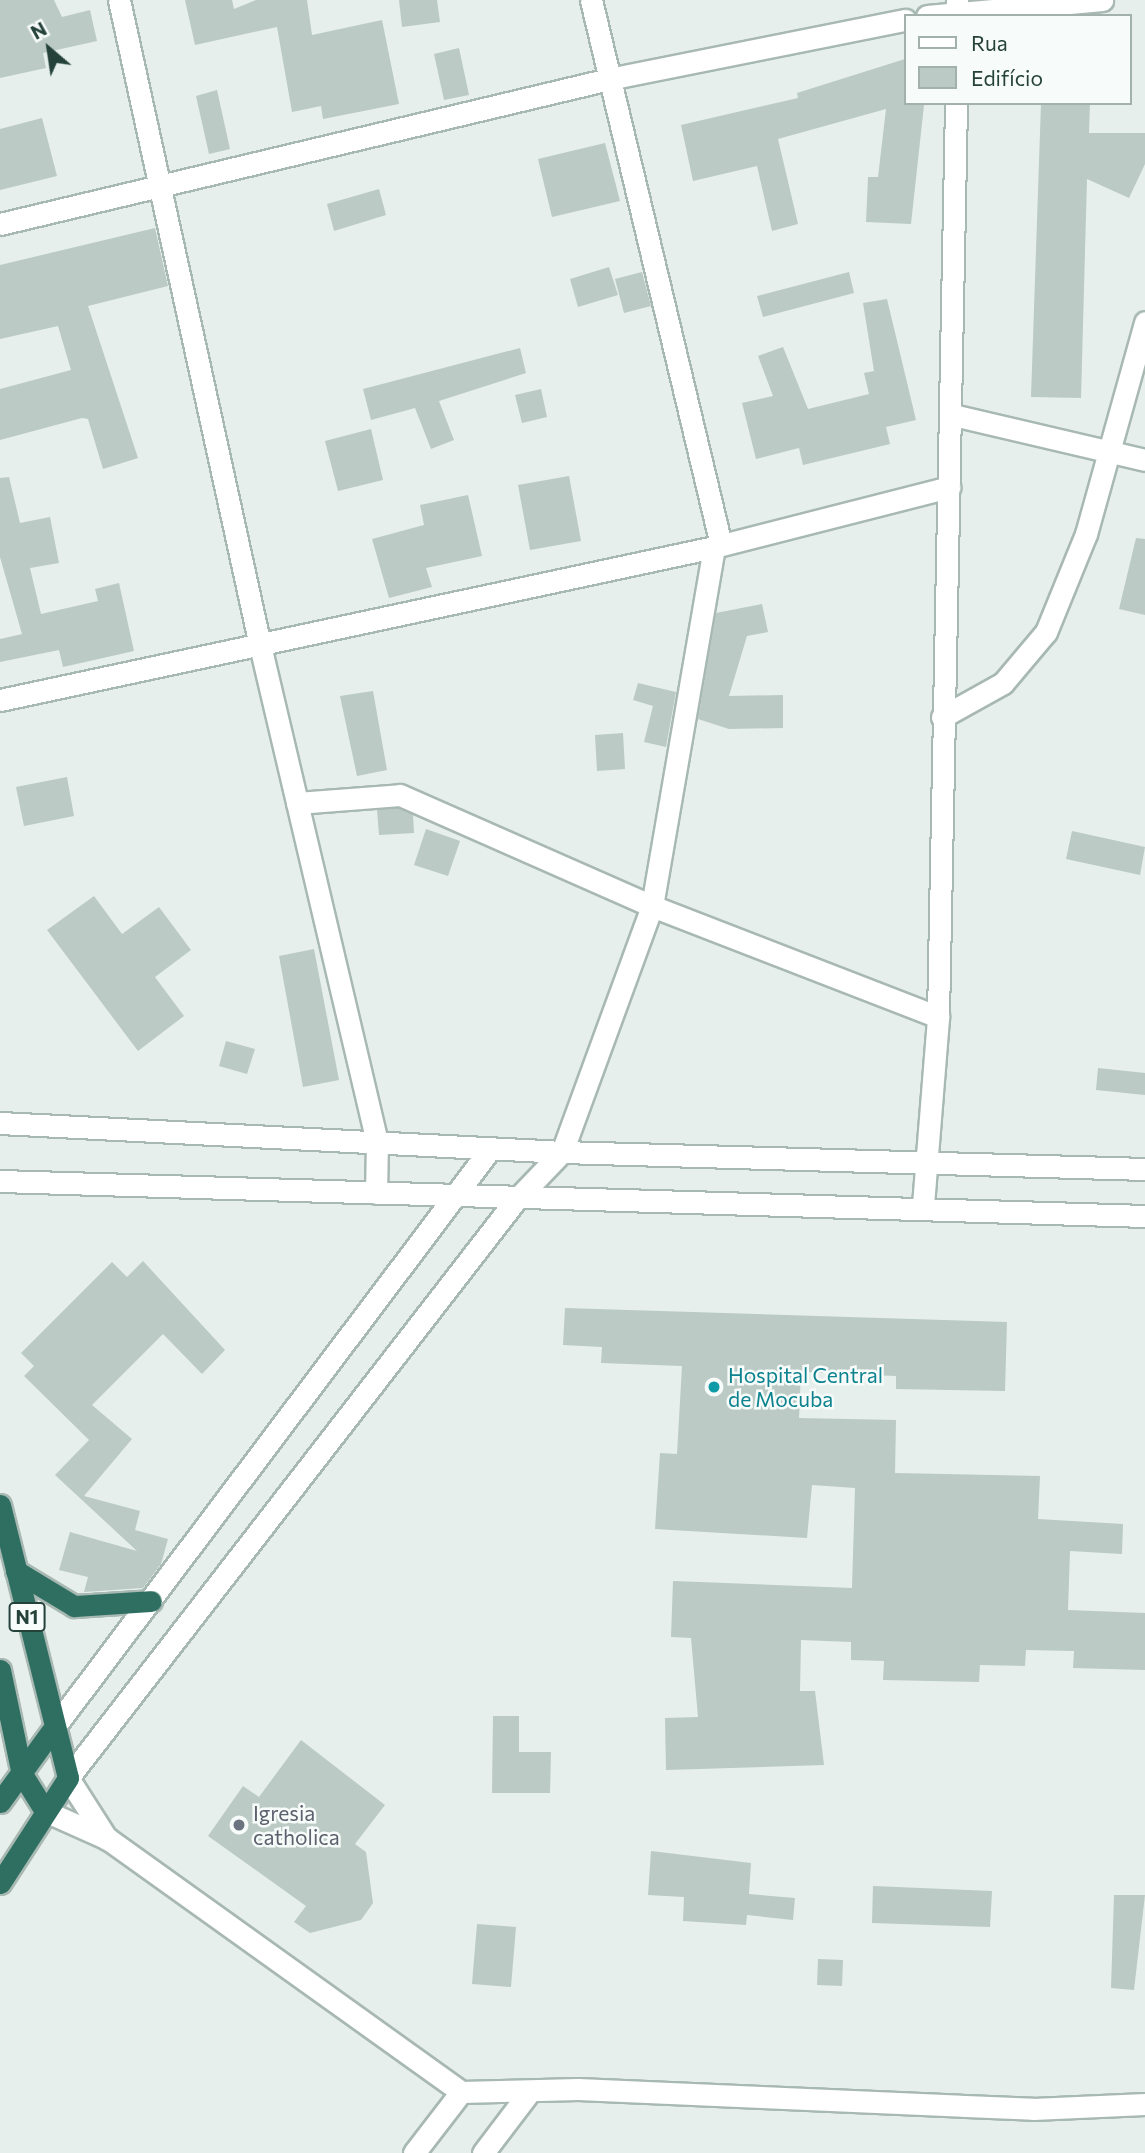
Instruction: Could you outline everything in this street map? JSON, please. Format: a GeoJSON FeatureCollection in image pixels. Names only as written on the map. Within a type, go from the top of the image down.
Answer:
{"type":"FeatureCollection","features":[{"type":"Feature","properties":{"kind":"highway","name":"N1"},"geometry":{"type":"LineString","coordinates":[[0,1505],[53,1729],[68,1778]]}},
{"type":"Feature","properties":{"kind":"highway"},"geometry":{"type":"LineString","coordinates":[[16,1571],[74,1606],[151,1601]]}},
{"type":"Feature","properties":{"kind":"highway"},"geometry":{"type":"LineString","coordinates":[[0,1670],[22,1774],[45,1811]]}},
{"type":"Feature","properties":{"kind":"highway"},"geometry":{"type":"LineString","coordinates":[[0,1802],[53,1729]]}},
{"type":"Feature","properties":{"kind":"highway"},"geometry":{"type":"LineString","coordinates":[[0,1883],[68,1778]]}},
{"type":"Feature","properties":{"kind":"street"},"geometry":{"type":"LineString","coordinates":[[120,0],[156,183],[259,641],[377,1142],[376,1193]]}},
{"type":"Feature","properties":{"kind":"street"},"geometry":{"type":"LineString","coordinates":[[108,1839],[68,1778],[515,1201],[562,1152],[652,906],[718,546],[591,0]]}},
{"type":"Feature","properties":{"kind":"street"},"geometry":{"type":"LineString","coordinates":[[936,14],[957,9],[1101,0]]}},
{"type":"Feature","properties":{"kind":"street"},"geometry":{"type":"LineString","coordinates":[[0,224],[156,183],[609,79],[904,20]]}},
{"type":"Feature","properties":{"kind":"street"},"geometry":{"type":"LineString","coordinates":[[923,1205],[938,1017],[942,718],[953,415],[956,105]]}},
{"type":"Feature","properties":{"kind":"street"},"geometry":{"type":"LineString","coordinates":[[942,718],[1003,683],[1046,632],[1110,451],[1145,322]]}},
{"type":"Feature","properties":{"kind":"street"},"geometry":{"type":"LineString","coordinates":[[953,415],[1145,460]]}},
{"type":"Feature","properties":{"kind":"street"},"geometry":{"type":"LineString","coordinates":[[0,700],[259,641],[718,546],[949,487]]}},
{"type":"Feature","properties":{"kind":"street"},"geometry":{"type":"LineString","coordinates":[[298,803],[400,795],[652,906],[938,1017]]}},
{"type":"Feature","properties":{"kind":"street"},"geometry":{"type":"LineString","coordinates":[[0,1123],[562,1152],[1145,1169]]}},
{"type":"Feature","properties":{"kind":"street"},"geometry":{"type":"LineString","coordinates":[[53,1729],[458,1195],[490,1149]]}},
{"type":"Feature","properties":{"kind":"street"},"geometry":{"type":"LineString","coordinates":[[0,1181],[458,1195],[515,1201],[923,1205],[1145,1216]]}},
{"type":"Feature","properties":{"kind":"street"},"geometry":{"type":"LineString","coordinates":[[45,1811],[108,1839],[461,2092],[527,2095],[578,2089],[1033,2109],[1145,2104]]}},
{"type":"Feature","properties":{"kind":"street"},"geometry":{"type":"LineString","coordinates":[[414,2153],[461,2092]]}},
{"type":"Feature","properties":{"kind":"street"},"geometry":{"type":"LineString","coordinates":[[483,2153],[527,2095]]}},
{"type":"Feature","properties":{"kind":"building"},"geometry":{"type":"Polygon","coordinates":[[[0,0],[54,0],[62,17],[90,10],[97,41],[43,53],[46,68],[0,78],[0,0]]]}},
{"type":"Feature","properties":{"kind":"building"},"geometry":{"type":"Polygon","coordinates":[[[185,0],[232,0],[234,9],[256,0],[307,0],[312,35],[382,20],[399,104],[323,119],[321,106],[292,112],[277,27],[195,45],[185,0]]]}},
{"type":"Feature","properties":{"kind":"building"},"geometry":{"type":"Polygon","coordinates":[[[399,0],[437,0],[440,22],[402,27],[399,0]]]}},
{"type":"Feature","properties":{"kind":"building"},"geometry":{"type":"Polygon","coordinates":[[[459,48],[469,95],[444,100],[434,54],[459,48]]]}},
{"type":"Feature","properties":{"kind":"building"},"geometry":{"type":"Polygon","coordinates":[[[904,59],[904,105],[924,105],[911,224],[866,222],[868,177],[878,177],[886,109],[778,139],[798,224],[772,231],[757,166],[693,181],[681,125],[798,98],[797,93],[904,59]]]}},
{"type":"Feature","properties":{"kind":"building"},"geometry":{"type":"Polygon","coordinates":[[[217,90],[230,149],[209,154],[196,96],[217,90]]]}},
{"type":"Feature","properties":{"kind":"building"},"geometry":{"type":"Polygon","coordinates":[[[1041,105],[1090,105],[1089,133],[1145,133],[1145,164],[1129,198],[1087,179],[1081,398],[1031,397],[1041,105]]]}},
{"type":"Feature","properties":{"kind":"building"},"geometry":{"type":"Polygon","coordinates":[[[42,118],[57,176],[0,190],[0,129],[42,118]]]}},
{"type":"Feature","properties":{"kind":"building"},"geometry":{"type":"Polygon","coordinates":[[[605,143],[620,201],[552,217],[538,159],[605,143]]]}},
{"type":"Feature","properties":{"kind":"building"},"geometry":{"type":"Polygon","coordinates":[[[379,189],[386,215],[334,231],[327,204],[379,189]]]}},
{"type":"Feature","properties":{"kind":"building"},"geometry":{"type":"Polygon","coordinates":[[[155,228],[168,286],[88,306],[138,458],[103,469],[88,419],[82,418],[0,440],[0,389],[71,370],[58,326],[0,339],[0,265],[155,228]]]}},
{"type":"Feature","properties":{"kind":"building"},"geometry":{"type":"Polygon","coordinates":[[[609,267],[618,295],[578,307],[570,279],[609,267]]]}},
{"type":"Feature","properties":{"kind":"building"},"geometry":{"type":"Polygon","coordinates":[[[642,272],[651,306],[624,313],[615,279],[642,272]]]}},
{"type":"Feature","properties":{"kind":"building"},"geometry":{"type":"Polygon","coordinates":[[[849,272],[854,293],[763,317],[757,296],[849,272]]]}},
{"type":"Feature","properties":{"kind":"building"},"geometry":{"type":"Polygon","coordinates":[[[887,299],[916,420],[886,427],[890,444],[803,465],[799,448],[756,459],[742,403],[773,396],[758,356],[783,347],[808,409],[869,394],[864,373],[874,371],[863,303],[887,299]]]}},
{"type":"Feature","properties":{"kind":"building"},"geometry":{"type":"Polygon","coordinates":[[[520,348],[526,373],[439,401],[454,440],[431,449],[415,408],[371,420],[363,389],[520,348]]]}},
{"type":"Feature","properties":{"kind":"building"},"geometry":{"type":"Polygon","coordinates":[[[541,389],[547,417],[522,423],[515,395],[541,389]]]}},
{"type":"Feature","properties":{"kind":"building"},"geometry":{"type":"Polygon","coordinates":[[[371,429],[383,480],[338,491],[325,441],[371,429]]]}},
{"type":"Feature","properties":{"kind":"building"},"geometry":{"type":"Polygon","coordinates":[[[569,476],[581,541],[530,550],[518,485],[569,476]]]}},
{"type":"Feature","properties":{"kind":"building"},"geometry":{"type":"Polygon","coordinates":[[[9,477],[20,523],[50,517],[59,563],[30,568],[41,614],[98,601],[95,589],[119,583],[134,651],[63,667],[59,650],[0,662],[0,639],[22,634],[0,557],[0,478],[9,477]]]}},
{"type":"Feature","properties":{"kind":"building"},"geometry":{"type":"Polygon","coordinates":[[[468,495],[482,556],[426,568],[432,587],[389,598],[372,539],[424,525],[420,505],[468,495]]]}},
{"type":"Feature","properties":{"kind":"building"},"geometry":{"type":"Polygon","coordinates":[[[1136,538],[1145,539],[1145,615],[1119,609],[1136,538]]]}},
{"type":"Feature","properties":{"kind":"building"},"geometry":{"type":"Polygon","coordinates":[[[762,604],[768,632],[747,636],[729,696],[783,695],[783,728],[729,729],[698,719],[716,613],[762,604]]]}},
{"type":"Feature","properties":{"kind":"building"},"geometry":{"type":"Polygon","coordinates":[[[638,683],[676,692],[666,747],[644,742],[653,706],[633,700],[638,683]]]}},
{"type":"Feature","properties":{"kind":"building"},"geometry":{"type":"Polygon","coordinates":[[[373,691],[387,770],[357,776],[340,696],[373,691]]]}},
{"type":"Feature","properties":{"kind":"building"},"geometry":{"type":"Polygon","coordinates":[[[623,733],[625,769],[597,771],[595,735],[623,733]]]}},
{"type":"Feature","properties":{"kind":"building"},"geometry":{"type":"Polygon","coordinates":[[[67,777],[74,816],[24,826],[16,787],[67,777]]]}},
{"type":"Feature","properties":{"kind":"building"},"geometry":{"type":"Polygon","coordinates":[[[398,808],[413,815],[414,833],[379,835],[377,810],[398,808]]]}},
{"type":"Feature","properties":{"kind":"building"},"geometry":{"type":"Polygon","coordinates":[[[426,829],[460,841],[448,876],[414,865],[426,829]]]}},
{"type":"Feature","properties":{"kind":"building"},"geometry":{"type":"Polygon","coordinates":[[[1072,831],[1145,847],[1140,875],[1066,859],[1072,831]]]}},
{"type":"Feature","properties":{"kind":"building"},"geometry":{"type":"Polygon","coordinates":[[[94,896],[122,934],[159,907],[191,950],[155,977],[184,1016],[138,1051],[47,930],[94,896]]]}},
{"type":"Feature","properties":{"kind":"building"},"geometry":{"type":"Polygon","coordinates":[[[314,949],[339,1080],[303,1087],[279,956],[314,949]]]}},
{"type":"Feature","properties":{"kind":"building"},"geometry":{"type":"Polygon","coordinates":[[[226,1041],[255,1049],[247,1074],[219,1066],[226,1041]]]}},
{"type":"Feature","properties":{"kind":"building"},"geometry":{"type":"Polygon","coordinates":[[[1098,1068],[1145,1073],[1145,1095],[1096,1090],[1098,1068]]]}},
{"type":"Feature","properties":{"kind":"building"},"geometry":{"type":"Polygon","coordinates":[[[143,1261],[225,1350],[202,1374],[163,1334],[92,1405],[132,1439],[84,1496],[140,1511],[135,1530],[168,1539],[161,1564],[143,1588],[84,1592],[88,1577],[59,1570],[70,1532],[137,1551],[55,1475],[89,1440],[24,1376],[34,1366],[21,1353],[112,1262],[127,1277],[143,1261]]]}},
{"type":"Feature","properties":{"kind":"building"},"geometry":{"type":"Polygon","coordinates":[[[565,1308],[1007,1322],[1005,1391],[896,1389],[896,1376],[801,1372],[799,1418],[896,1420],[895,1473],[1040,1476],[1038,1519],[1123,1524],[1122,1554],[1070,1551],[1068,1610],[1145,1613],[1145,1670],[1073,1668],[1074,1651],[1026,1650],[1025,1666],[980,1665],[979,1682],[883,1680],[884,1661],[851,1660],[851,1642],[801,1640],[800,1691],[815,1691],[824,1765],[666,1770],[665,1718],[698,1717],[691,1638],[671,1637],[673,1581],[852,1588],[855,1488],[812,1485],[807,1538],[655,1529],[660,1453],[677,1454],[682,1366],[601,1363],[602,1347],[563,1345],[565,1308]]]}},
{"type":"Feature","properties":{"kind":"building"},"geometry":{"type":"Polygon","coordinates":[[[493,1716],[519,1716],[519,1752],[551,1752],[550,1793],[492,1793],[493,1716]]]}},
{"type":"Feature","properties":{"kind":"building"},"geometry":{"type":"Polygon","coordinates":[[[301,1740],[385,1805],[355,1844],[366,1852],[373,1903],[361,1920],[310,1933],[294,1922],[306,1906],[208,1836],[243,1786],[259,1797],[301,1740]]]}},
{"type":"Feature","properties":{"kind":"building"},"geometry":{"type":"Polygon","coordinates":[[[651,1851],[751,1863],[749,1894],[795,1898],[793,1920],[747,1915],[746,1925],[683,1921],[684,1897],[648,1895],[651,1851]]]}},
{"type":"Feature","properties":{"kind":"building"},"geometry":{"type":"Polygon","coordinates":[[[873,1886],[992,1891],[990,1927],[872,1923],[873,1886]]]}},
{"type":"Feature","properties":{"kind":"building"},"geometry":{"type":"Polygon","coordinates":[[[1114,1895],[1145,1895],[1134,1990],[1111,1988],[1114,1895]]]}},
{"type":"Feature","properties":{"kind":"building"},"geometry":{"type":"Polygon","coordinates":[[[477,1924],[516,1927],[511,1987],[472,1984],[477,1924]]]}},
{"type":"Feature","properties":{"kind":"building"},"geometry":{"type":"Polygon","coordinates":[[[818,1959],[843,1960],[842,1986],[817,1985],[818,1959]]]}},
{"type":"Feature","properties":{"kind":"place","name":"Hospital Central de Mocuba"},"geometry":{"type":"Point","coordinates":[714,1387]}},
{"type":"Feature","properties":{"kind":"place","name":"Igresia catholica"},"geometry":{"type":"Point","coordinates":[239,1825]}}]}
